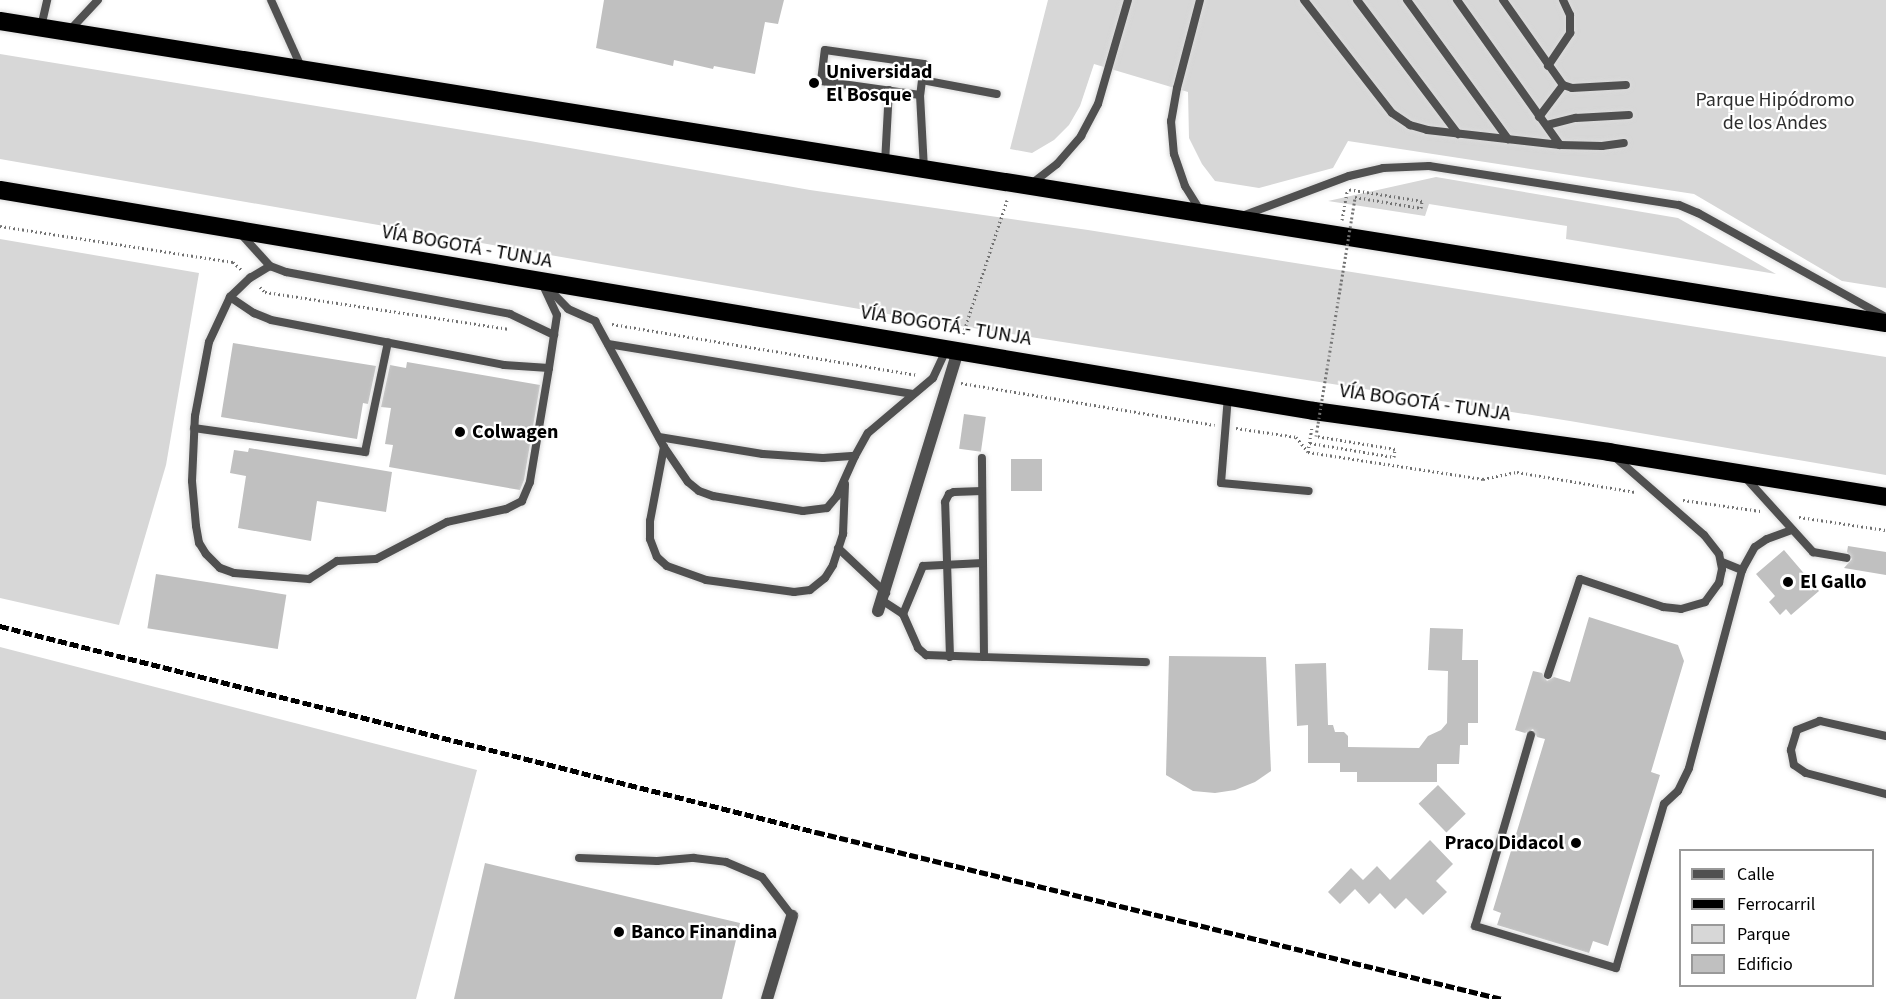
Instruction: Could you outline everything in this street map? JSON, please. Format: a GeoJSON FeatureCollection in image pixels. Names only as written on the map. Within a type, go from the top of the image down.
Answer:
{"type":"FeatureCollection","features":[{"type":"Feature","properties":{"kind":"highway"},"geometry":{"type":"LineString","coordinates":[[0,21],[304,72],[1886,323]]}},
{"type":"Feature","properties":{"kind":"highway","name":"VÍA BOGOTÁ - TUNJA"},"geometry":{"type":"LineString","coordinates":[[0,190],[542,283],[1314,411],[1609,452],[1744,476],[1886,497]]}},
{"type":"Feature","properties":{"kind":"street"},"geometry":{"type":"LineString","coordinates":[[882,602],[952,350]]}},
{"type":"Feature","properties":{"kind":"street"},"geometry":{"type":"LineString","coordinates":[[767,999],[792,916]]}},
{"type":"Feature","properties":{"kind":"lane"},"geometry":{"type":"LineString","coordinates":[[41,28],[47,0]]}},
{"type":"Feature","properties":{"kind":"lane"},"geometry":{"type":"LineString","coordinates":[[68,32],[98,0]]}},
{"type":"Feature","properties":{"kind":"lane"},"geometry":{"type":"LineString","coordinates":[[271,0],[304,72]]}},
{"type":"Feature","properties":{"kind":"lane"},"geometry":{"type":"LineString","coordinates":[[1019,185],[1057,164],[1081,136],[1098,104],[1128,0]]}},
{"type":"Feature","properties":{"kind":"lane"},"geometry":{"type":"LineString","coordinates":[[1200,0],[1172,121],[1174,154],[1185,186],[1203,215]]}},
{"type":"Feature","properties":{"kind":"lane"},"geometry":{"type":"LineString","coordinates":[[1304,0],[1392,113],[1410,125],[1427,130],[1560,145],[1602,146],[1624,143]]}},
{"type":"Feature","properties":{"kind":"lane"},"geometry":{"type":"LineString","coordinates":[[1357,0],[1458,134]]}},
{"type":"Feature","properties":{"kind":"lane"},"geometry":{"type":"LineString","coordinates":[[1407,0],[1508,139]]}},
{"type":"Feature","properties":{"kind":"lane"},"geometry":{"type":"LineString","coordinates":[[1457,0],[1560,145]]}},
{"type":"Feature","properties":{"kind":"lane"},"geometry":{"type":"LineString","coordinates":[[1503,0],[1563,85],[1572,88],[1626,85]]}},
{"type":"Feature","properties":{"kind":"lane"},"geometry":{"type":"LineString","coordinates":[[1548,66],[1570,33],[1570,15],[1563,0]]}},
{"type":"Feature","properties":{"kind":"lane"},"geometry":{"type":"LineString","coordinates":[[920,95],[821,81],[825,50],[924,64],[920,95],[924,170]]}},
{"type":"Feature","properties":{"kind":"lane"},"geometry":{"type":"LineString","coordinates":[[922,80],[997,94]]}},
{"type":"Feature","properties":{"kind":"lane"},"geometry":{"type":"LineString","coordinates":[[1539,117],[1563,85]]}},
{"type":"Feature","properties":{"kind":"lane"},"geometry":{"type":"LineString","coordinates":[[885,164],[889,90]]}},
{"type":"Feature","properties":{"kind":"lane"},"geometry":{"type":"LineString","coordinates":[[1547,125],[1576,118],[1629,115]]}},
{"type":"Feature","properties":{"kind":"lane"},"geometry":{"type":"LineString","coordinates":[[1233,220],[1349,176],[1383,168],[1429,166],[1679,206],[1698,213],[1886,317]]}},
{"type":"Feature","properties":{"kind":"lane"},"geometry":{"type":"LineString","coordinates":[[237,230],[270,267],[286,272],[510,314],[554,335]]}},
{"type":"Feature","properties":{"kind":"lane"},"geometry":{"type":"LineString","coordinates":[[270,267],[250,278],[230,297],[209,342],[194,428],[192,482],[196,526],[200,543],[206,554],[220,568],[234,573],[309,579],[337,561],[376,559],[447,522],[506,509],[522,501],[530,482],[557,315],[542,283]]}},
{"type":"Feature","properties":{"kind":"lane"},"geometry":{"type":"LineString","coordinates":[[542,283],[568,309],[595,321],[664,447],[688,482],[699,491],[803,511],[827,508],[837,496],[868,434],[933,378],[952,350]]}},
{"type":"Feature","properties":{"kind":"lane"},"geometry":{"type":"LineString","coordinates":[[230,297],[254,313],[271,320],[504,365],[549,368]]}},
{"type":"Feature","properties":{"kind":"lane"},"geometry":{"type":"LineString","coordinates":[[194,428],[365,452],[388,342]]}},
{"type":"Feature","properties":{"kind":"lane"},"geometry":{"type":"LineString","coordinates":[[608,344],[913,394]]}},
{"type":"Feature","properties":{"kind":"lane"},"geometry":{"type":"LineString","coordinates":[[1228,396],[1221,483],[1309,491]]}},
{"type":"Feature","properties":{"kind":"lane"},"geometry":{"type":"LineString","coordinates":[[659,437],[763,453],[822,458],[855,456]]}},
{"type":"Feature","properties":{"kind":"lane"},"geometry":{"type":"LineString","coordinates":[[664,447],[650,521],[650,539],[657,557],[667,566],[706,580],[794,592],[810,590],[825,578],[833,565],[843,534],[846,476]]}},
{"type":"Feature","properties":{"kind":"lane"},"geometry":{"type":"LineString","coordinates":[[1548,675],[1580,579],[1663,607],[1690,609],[1705,602],[1716,590],[1722,562],[1719,554],[1704,535],[1609,452]]}},
{"type":"Feature","properties":{"kind":"lane"},"geometry":{"type":"LineString","coordinates":[[982,458],[984,657]]}},
{"type":"Feature","properties":{"kind":"lane"},"geometry":{"type":"LineString","coordinates":[[1744,476],[1813,552],[1846,558]]}},
{"type":"Feature","properties":{"kind":"lane"},"geometry":{"type":"LineString","coordinates":[[950,657],[945,502],[949,494],[954,492],[982,491]]}},
{"type":"Feature","properties":{"kind":"lane"},"geometry":{"type":"LineString","coordinates":[[1532,735],[1474,926],[1616,968],[1664,804],[1678,791],[1689,768],[1742,570],[1755,547],[1767,539],[1792,530]]}},
{"type":"Feature","properties":{"kind":"lane"},"geometry":{"type":"LineString","coordinates":[[838,548],[882,602],[903,614],[918,648],[926,655],[1146,662]]}},
{"type":"Feature","properties":{"kind":"lane"},"geometry":{"type":"LineString","coordinates":[[903,614],[923,566],[983,562]]}},
{"type":"Feature","properties":{"kind":"lane"},"geometry":{"type":"LineString","coordinates":[[1722,562],[1742,570]]}},
{"type":"Feature","properties":{"kind":"lane"},"geometry":{"type":"LineString","coordinates":[[1886,736],[1820,720],[1797,730],[1791,750],[1794,765],[1806,773],[1886,794]]}},
{"type":"Feature","properties":{"kind":"lane"},"geometry":{"type":"LineString","coordinates":[[579,858],[657,861],[693,858],[726,862],[762,877],[792,916]]}},
{"type":"Feature","properties":{"kind":"path"},"geometry":{"type":"LineString","coordinates":[[952,350],[1019,185]]}},
{"type":"Feature","properties":{"kind":"path"},"geometry":{"type":"LineString","coordinates":[[1310,443],[1394,457],[1395,449],[1316,436],[1355,197],[1421,208],[1422,201],[1347,189],[1340,237]]}},
{"type":"Feature","properties":{"kind":"path"},"geometry":{"type":"LineString","coordinates":[[1308,452],[1314,411]]}},
{"type":"Feature","properties":{"kind":"green space","name":"Parque Hipódromo de los Andes"},"geometry":{"type":"Polygon","coordinates":[[[1048,0],[1886,0],[1886,288],[1842,281],[1694,194],[1348,141],[1333,168],[1259,188],[1215,181],[1202,164],[1189,138],[1188,92],[1094,64],[1080,106],[1069,125],[1054,140],[1032,153],[1010,149],[1048,0]]]}},
{"type":"Feature","properties":{"kind":"green space"},"geometry":{"type":"Polygon","coordinates":[[[0,54],[530,141],[810,190],[1088,230],[1886,357],[1886,475],[1570,421],[928,321],[0,159],[0,54]]]}},
{"type":"Feature","properties":{"kind":"green space"},"geometry":{"type":"Polygon","coordinates":[[[1436,177],[1678,218],[1776,274],[1566,239],[1567,226],[1429,204],[1425,216],[1328,201],[1436,177]]]}},
{"type":"Feature","properties":{"kind":"green space"},"geometry":{"type":"Polygon","coordinates":[[[0,239],[199,273],[166,465],[119,625],[0,598],[0,239]]]}},
{"type":"Feature","properties":{"kind":"green space"},"geometry":{"type":"Polygon","coordinates":[[[0,647],[477,770],[416,999],[0,999],[0,647]]]}},
{"type":"Feature","properties":{"kind":"building"},"geometry":{"type":"Polygon","coordinates":[[[604,0],[784,0],[778,24],[765,22],[755,74],[714,66],[713,69],[674,60],[673,66],[596,48],[604,0]]]}},
{"type":"Feature","properties":{"kind":"building"},"geometry":{"type":"Polygon","coordinates":[[[233,343],[376,366],[368,404],[363,403],[357,439],[221,417],[233,343]]]}},
{"type":"Feature","properties":{"kind":"building","name":"Colwagen"},"geometry":{"type":"Polygon","coordinates":[[[407,362],[540,385],[524,480],[520,490],[389,467],[393,445],[385,444],[391,408],[381,407],[390,365],[406,368],[407,362]]]}},
{"type":"Feature","properties":{"kind":"building"},"geometry":{"type":"Polygon","coordinates":[[[964,414],[986,417],[981,452],[959,449],[964,414]]]}},
{"type":"Feature","properties":{"kind":"building"},"geometry":{"type":"Polygon","coordinates":[[[249,448],[392,472],[386,512],[317,501],[311,541],[238,528],[246,476],[230,473],[234,450],[248,452],[249,448]]]}},
{"type":"Feature","properties":{"kind":"building"},"geometry":{"type":"Polygon","coordinates":[[[1011,459],[1042,459],[1042,491],[1011,491],[1011,459]]]}},
{"type":"Feature","properties":{"kind":"building"},"geometry":{"type":"Polygon","coordinates":[[[1848,546],[1886,552],[1886,575],[1844,568],[1852,559],[1847,552],[1848,546]]]}},
{"type":"Feature","properties":{"kind":"building","name":"El Gallo"},"geometry":{"type":"Polygon","coordinates":[[[1784,550],[1819,591],[1791,615],[1786,609],[1780,615],[1769,602],[1775,596],[1756,574],[1784,550]]]}},
{"type":"Feature","properties":{"kind":"building"},"geometry":{"type":"Polygon","coordinates":[[[156,574],[286,595],[278,649],[147,628],[156,574]]]}},
{"type":"Feature","properties":{"kind":"building","name":"Praco Didacol"},"geometry":{"type":"Polygon","coordinates":[[[1589,617],[1678,645],[1684,661],[1651,772],[1660,775],[1608,946],[1593,941],[1589,953],[1497,925],[1501,913],[1493,910],[1545,739],[1537,737],[1533,729],[1525,733],[1515,730],[1533,671],[1542,673],[1547,681],[1554,677],[1570,682],[1589,617]]]}},
{"type":"Feature","properties":{"kind":"building"},"geometry":{"type":"Polygon","coordinates":[[[1430,628],[1463,629],[1462,660],[1478,660],[1478,723],[1468,723],[1468,745],[1460,745],[1459,764],[1437,764],[1437,782],[1357,782],[1357,772],[1340,772],[1340,763],[1308,763],[1308,725],[1297,726],[1295,664],[1326,663],[1328,725],[1333,725],[1335,732],[1344,732],[1348,736],[1348,747],[1419,748],[1428,736],[1441,730],[1447,723],[1448,671],[1428,670],[1430,628]]]}},
{"type":"Feature","properties":{"kind":"building"},"geometry":{"type":"Polygon","coordinates":[[[1169,656],[1266,657],[1271,771],[1255,782],[1235,790],[1215,793],[1193,791],[1166,775],[1169,656]]]}},
{"type":"Feature","properties":{"kind":"building"},"geometry":{"type":"Polygon","coordinates":[[[1438,785],[1466,814],[1446,833],[1419,804],[1438,785]]]}},
{"type":"Feature","properties":{"kind":"building"},"geometry":{"type":"Polygon","coordinates":[[[1430,840],[1453,864],[1436,881],[1447,892],[1423,915],[1406,898],[1395,909],[1380,893],[1369,904],[1355,889],[1340,904],[1328,892],[1351,868],[1363,880],[1377,866],[1390,880],[1430,840]]]}},
{"type":"Feature","properties":{"kind":"building"},"geometry":{"type":"Polygon","coordinates":[[[485,863],[740,923],[722,999],[454,999],[485,863]]]}},
{"type":"Feature","properties":{"kind":"railway"},"geometry":{"type":"LineString","coordinates":[[0,626],[816,832],[1502,999]]}},
{"type":"Feature","properties":{"kind":"place","name":"Universidad El Bosque"},"geometry":{"type":"Point","coordinates":[814,83]}},
{"type":"Feature","properties":{"kind":"place","name":"Colwagen"},"geometry":{"type":"Point","coordinates":[460,432]}},
{"type":"Feature","properties":{"kind":"place","name":"El Gallo"},"geometry":{"type":"Point","coordinates":[1788,582]}},
{"type":"Feature","properties":{"kind":"place","name":"Praco Didacol"},"geometry":{"type":"Point","coordinates":[1576,843]}},
{"type":"Feature","properties":{"kind":"place","name":"Banco Finandina"},"geometry":{"type":"Point","coordinates":[619,932]}}]}
